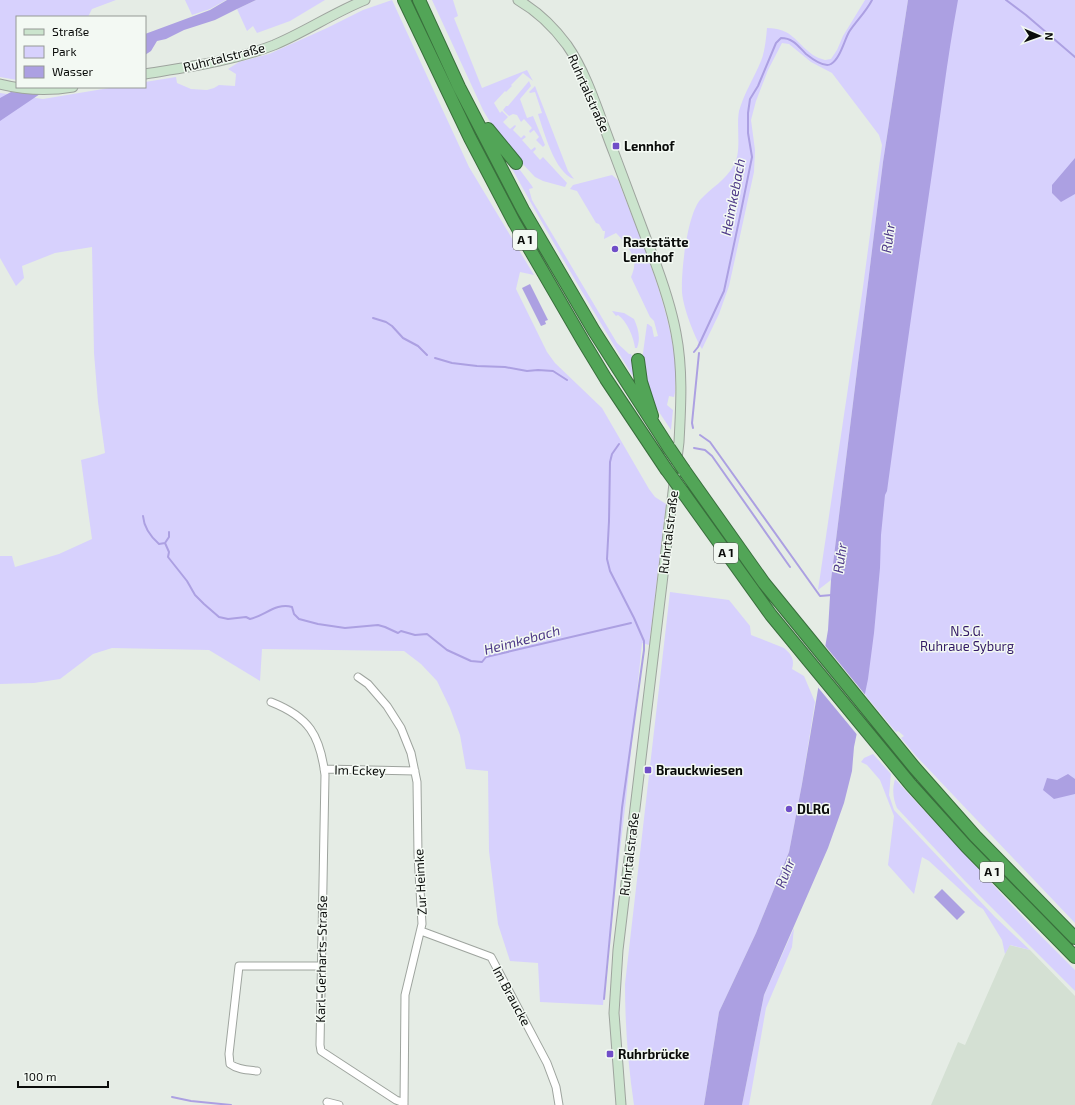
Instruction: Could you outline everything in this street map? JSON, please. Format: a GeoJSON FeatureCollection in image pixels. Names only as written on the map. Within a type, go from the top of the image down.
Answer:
{"type":"FeatureCollection","features":[{"type":"Feature","properties":{"kind":"highway","name":"A 1"},"geometry":{"type":"LineString","coordinates":[[404,0],[470,138],[514,222],[583,341],[682,491],[771,615],[911,785],[966,846],[1075,957]]}},
{"type":"Feature","properties":{"kind":"highway","name":"A 1"},"geometry":{"type":"LineString","coordinates":[[419,0],[460,87],[523,210],[594,331],[684,470],[750,564],[914,768],[975,836],[1075,938]]}},
{"type":"Feature","properties":{"kind":"highway"},"geometry":{"type":"LineString","coordinates":[[460,87],[490,133],[516,163]]}},
{"type":"Feature","properties":{"kind":"highway"},"geometry":{"type":"LineString","coordinates":[[638,360],[641,382],[658,432]]}},
{"type":"Feature","properties":{"kind":"main road","name":"Ruhrtalstraße"},"geometry":{"type":"LineString","coordinates":[[146,74],[212,62],[257,51],[290,38],[365,0]]}},
{"type":"Feature","properties":{"kind":"main road","name":"Ruhrtalstraße"},"geometry":{"type":"LineString","coordinates":[[518,0],[541,16],[557,32],[567,45],[588,85],[663,284],[676,332],[680,364],[682,388],[679,442],[618,950],[614,1019],[621,1105]]}},
{"type":"Feature","properties":{"kind":"main road"},"geometry":{"type":"LineString","coordinates":[[3,85],[16,87]]}},
{"type":"Feature","properties":{"kind":"main road"},"geometry":{"type":"LineString","coordinates":[[25,88],[64,88]]}},
{"type":"Feature","properties":{"kind":"street","name":"Zur Heimke"},"geometry":{"type":"LineString","coordinates":[[358,677],[368,684],[394,715],[408,743],[417,782],[418,855],[422,916],[421,931],[408,976],[405,995],[404,1104]]}},
{"type":"Feature","properties":{"kind":"street","name":"Im Eckey"},"geometry":{"type":"LineString","coordinates":[[271,702],[296,714],[305,722],[317,739],[324,769],[415,771]]}},
{"type":"Feature","properties":{"kind":"street","name":"Karl-Gerharts-Straße"},"geometry":{"type":"LineString","coordinates":[[324,769],[321,1051],[404,1104]]}},
{"type":"Feature","properties":{"kind":"street","name":"Im Braucke"},"geometry":{"type":"LineString","coordinates":[[421,931],[491,957],[547,1062],[556,1087],[559,1105]]}},
{"type":"Feature","properties":{"kind":"street"},"geometry":{"type":"LineString","coordinates":[[257,1071],[244,1070],[230,1064],[230,1049],[238,966],[322,966]]}},
{"type":"Feature","properties":{"kind":"street"},"geometry":{"type":"LineString","coordinates":[[328,1102],[339,1105]]}},
{"type":"Feature","properties":{"kind":"shaded area"},"geometry":{"type":"Polygon","coordinates":[[[1009,945],[1030,950],[1075,996],[1075,1105],[931,1105],[958,1042],[965,1045],[1009,945]]]}},
{"type":"Feature","properties":{"kind":"green space"},"geometry":{"type":"Polygon","coordinates":[[[0,0],[116,0],[92,9],[88,16],[16,16],[16,80],[0,77],[0,0]]]}},
{"type":"Feature","properties":{"kind":"green space"},"geometry":{"type":"Polygon","coordinates":[[[185,0],[226,0],[210,9],[192,15],[185,0]]]}},
{"type":"Feature","properties":{"kind":"green space"},"geometry":{"type":"Polygon","coordinates":[[[256,0],[325,0],[290,21],[257,33],[253,26],[247,31],[237,9],[256,0]]]}},
{"type":"Feature","properties":{"kind":"green space"},"geometry":{"type":"Polygon","coordinates":[[[392,0],[469,167],[534,275],[520,272],[516,289],[547,352],[555,363],[602,408],[649,489],[655,497],[666,504],[649,645],[642,643],[603,1005],[540,1002],[538,963],[510,961],[498,924],[489,851],[488,771],[466,769],[460,735],[450,708],[437,681],[421,664],[404,651],[262,649],[260,681],[209,650],[112,648],[93,654],[60,679],[34,683],[0,684],[0,556],[12,556],[15,567],[59,554],[92,539],[81,460],[105,453],[98,402],[94,353],[92,247],[55,253],[22,266],[24,278],[16,286],[0,258],[0,93],[43,99],[109,88],[146,88],[146,82],[176,77],[177,83],[191,89],[207,90],[219,85],[235,86],[236,74],[228,69],[239,62],[269,54],[363,10],[392,0]]]}},
{"type":"Feature","properties":{"kind":"green space"},"geometry":{"type":"Polygon","coordinates":[[[432,0],[453,0],[458,16],[454,18],[482,88],[527,70],[533,81],[523,73],[494,103],[500,113],[502,111],[508,117],[503,122],[510,129],[515,125],[516,126],[513,130],[521,138],[524,135],[526,137],[522,140],[531,150],[535,147],[536,149],[533,152],[540,160],[543,157],[567,183],[565,187],[543,181],[535,177],[502,142],[483,110],[432,0]]]}},
{"type":"Feature","properties":{"kind":"green space"},"geometry":{"type":"Polygon","coordinates":[[[865,0],[908,0],[883,162],[831,580],[818,590],[863,287],[882,145],[879,135],[832,73],[811,62],[789,44],[782,43],[768,70],[756,101],[751,120],[755,150],[754,172],[729,286],[719,314],[702,349],[692,329],[684,305],[682,292],[683,271],[688,231],[695,208],[704,196],[723,180],[734,165],[738,153],[739,111],[762,57],[767,28],[782,30],[793,37],[814,56],[825,60],[831,59],[865,0]]]}},
{"type":"Feature","properties":{"kind":"green space","name":"N.S.G. Ruhraue Syburg"},"geometry":{"type":"Polygon","coordinates":[[[942,0],[1075,0],[1075,923],[916,756],[901,738],[904,736],[898,731],[896,732],[865,695],[863,606],[942,0]]]}},
{"type":"Feature","properties":{"kind":"green space"},"geometry":{"type":"Polygon","coordinates":[[[529,81],[531,86],[520,99],[527,118],[533,116],[545,145],[543,147],[536,140],[539,137],[534,130],[530,133],[529,131],[532,128],[524,119],[521,122],[517,115],[513,114],[509,116],[503,110],[529,81]]]}},
{"type":"Feature","properties":{"kind":"green space"},"geometry":{"type":"Polygon","coordinates":[[[535,86],[568,171],[574,179],[561,169],[551,151],[538,114],[542,113],[535,92],[529,92],[535,86]]]}},
{"type":"Feature","properties":{"kind":"green space"},"geometry":{"type":"Polygon","coordinates":[[[505,156],[520,170],[532,186],[533,188],[529,189],[532,200],[617,343],[629,354],[631,354],[634,362],[634,378],[568,268],[505,156]]]}},
{"type":"Feature","properties":{"kind":"green space"},"geometry":{"type":"Polygon","coordinates":[[[612,175],[618,180],[643,244],[658,287],[670,331],[675,368],[674,397],[669,396],[667,405],[673,410],[671,430],[649,397],[642,360],[647,324],[652,327],[654,337],[658,336],[654,321],[650,317],[631,277],[634,265],[632,254],[616,233],[604,239],[605,231],[603,231],[599,224],[596,223],[577,191],[570,189],[573,185],[612,175]]]}},
{"type":"Feature","properties":{"kind":"green space"},"geometry":{"type":"Polygon","coordinates":[[[612,311],[624,313],[634,319],[637,326],[639,341],[637,348],[635,348],[632,335],[627,325],[612,311]]]}},
{"type":"Feature","properties":{"kind":"green space"},"geometry":{"type":"Polygon","coordinates":[[[670,592],[729,600],[750,626],[751,635],[784,648],[789,652],[793,660],[792,669],[804,676],[815,702],[789,852],[756,933],[719,1012],[704,1105],[634,1105],[627,1045],[625,984],[670,592]]]}},
{"type":"Feature","properties":{"kind":"green space"},"geometry":{"type":"Polygon","coordinates":[[[873,754],[891,774],[889,795],[894,810],[995,917],[1030,950],[1010,945],[1005,954],[1002,940],[983,909],[929,861],[922,857],[914,894],[888,865],[894,816],[880,780],[867,765],[861,762],[864,758],[873,754]]]}},
{"type":"Feature","properties":{"kind":"green space"},"geometry":{"type":"Polygon","coordinates":[[[895,779],[1034,929],[1075,970],[1075,991],[965,881],[897,808],[893,794],[895,779]]]}},
{"type":"Feature","properties":{"kind":"green space"},"geometry":{"type":"Polygon","coordinates":[[[794,928],[792,947],[766,1008],[749,1105],[742,1105],[764,995],[794,928]]]}},
{"type":"Feature","properties":{"kind":"water"},"geometry":{"type":"Polygon","coordinates":[[[227,0],[256,0],[215,20],[157,41],[151,51],[146,54],[146,34],[210,10],[227,0]]]}},
{"type":"Feature","properties":{"kind":"water","name":"Ruhr"},"geometry":{"type":"Polygon","coordinates":[[[908,0],[958,0],[947,67],[887,491],[885,495],[874,633],[868,679],[854,747],[852,771],[844,803],[828,848],[764,995],[742,1105],[704,1105],[719,1012],[756,933],[789,852],[802,784],[828,630],[831,580],[883,162],[908,0]]]}},
{"type":"Feature","properties":{"kind":"water"},"geometry":{"type":"Polygon","coordinates":[[[11,92],[40,94],[0,121],[0,98],[11,92]]]}},
{"type":"Feature","properties":{"kind":"water"},"geometry":{"type":"Polygon","coordinates":[[[1075,158],[1075,194],[1061,202],[1052,193],[1052,185],[1075,158]]]}},
{"type":"Feature","properties":{"kind":"water"},"geometry":{"type":"Polygon","coordinates":[[[530,284],[548,320],[545,321],[546,324],[541,326],[522,288],[530,284]]]}},
{"type":"Feature","properties":{"kind":"water"},"geometry":{"type":"Polygon","coordinates":[[[1068,774],[1075,779],[1075,794],[1054,799],[1043,790],[1047,778],[1057,780],[1068,774]]]}},
{"type":"Feature","properties":{"kind":"water"},"geometry":{"type":"Polygon","coordinates":[[[942,889],[965,912],[957,920],[934,897],[942,889]]]}},
{"type":"Feature","properties":{"kind":"pier"},"geometry":{"type":"Polygon","coordinates":[[[823,643],[867,697],[859,737],[816,685],[823,643]]]}},
{"type":"Feature","properties":{"kind":"waterway","name":"Heimkebach"},"geometry":{"type":"LineString","coordinates":[[694,352],[698,347],[724,291],[752,157],[748,133],[750,99],[758,86],[776,43],[781,38],[789,39],[814,60],[825,65],[831,64],[837,58],[849,32],[872,0]]}},
{"type":"Feature","properties":{"kind":"waterway"},"geometry":{"type":"LineString","coordinates":[[1006,0],[1075,57]]}},
{"type":"Feature","properties":{"kind":"waterway"},"geometry":{"type":"LineString","coordinates":[[373,318],[386,322],[392,326],[403,338],[418,346],[427,355]]}},
{"type":"Feature","properties":{"kind":"waterway"},"geometry":{"type":"LineString","coordinates":[[693,428],[692,423],[699,353]]}},
{"type":"Feature","properties":{"kind":"waterway"},"geometry":{"type":"LineString","coordinates":[[435,358],[452,363],[477,366],[505,367],[527,371],[553,371],[567,380]]}},
{"type":"Feature","properties":{"kind":"waterway"},"geometry":{"type":"LineString","coordinates":[[700,435],[710,442],[820,596],[832,595]]}},
{"type":"Feature","properties":{"kind":"waterway","name":"Heimkebach"},"geometry":{"type":"LineString","coordinates":[[619,444],[612,454],[610,462],[607,559],[610,571],[634,618]]}},
{"type":"Feature","properties":{"kind":"waterway"},"geometry":{"type":"LineString","coordinates":[[694,448],[705,450],[712,456],[790,567]]}},
{"type":"Feature","properties":{"kind":"waterway"},"geometry":{"type":"LineString","coordinates":[[143,516],[148,532],[159,544],[165,543],[169,537],[169,532]]}},
{"type":"Feature","properties":{"kind":"waterway","name":"Heimkebach"},"geometry":{"type":"LineString","coordinates":[[165,543],[169,552],[168,557],[187,581],[195,595],[219,617],[228,619],[246,617],[250,619],[281,606],[292,607],[294,614],[299,619],[318,624],[345,628],[378,625],[398,633],[401,631],[415,635],[427,634],[447,650],[471,661],[482,662],[486,657],[631,623]]}},
{"type":"Feature","properties":{"kind":"waterway"},"geometry":{"type":"LineString","coordinates":[[604,999],[622,808],[644,650],[644,641],[634,618]]}},
{"type":"Feature","properties":{"kind":"waterway"},"geometry":{"type":"LineString","coordinates":[[172,1097],[191,1101],[231,1105]]}},
{"type":"Feature","properties":{"kind":"place","name":"Lennhof"},"geometry":{"type":"Point","coordinates":[616,146]}},
{"type":"Feature","properties":{"kind":"place","name":"Raststätte Lennhof"},"geometry":{"type":"Point","coordinates":[615,249]}},
{"type":"Feature","properties":{"kind":"place","name":"Brauckwiesen"},"geometry":{"type":"Point","coordinates":[648,770]}},
{"type":"Feature","properties":{"kind":"place","name":"DLRG"},"geometry":{"type":"Point","coordinates":[789,809]}},
{"type":"Feature","properties":{"kind":"place","name":"Ruhrbrücke"},"geometry":{"type":"Point","coordinates":[610,1054]}}]}
